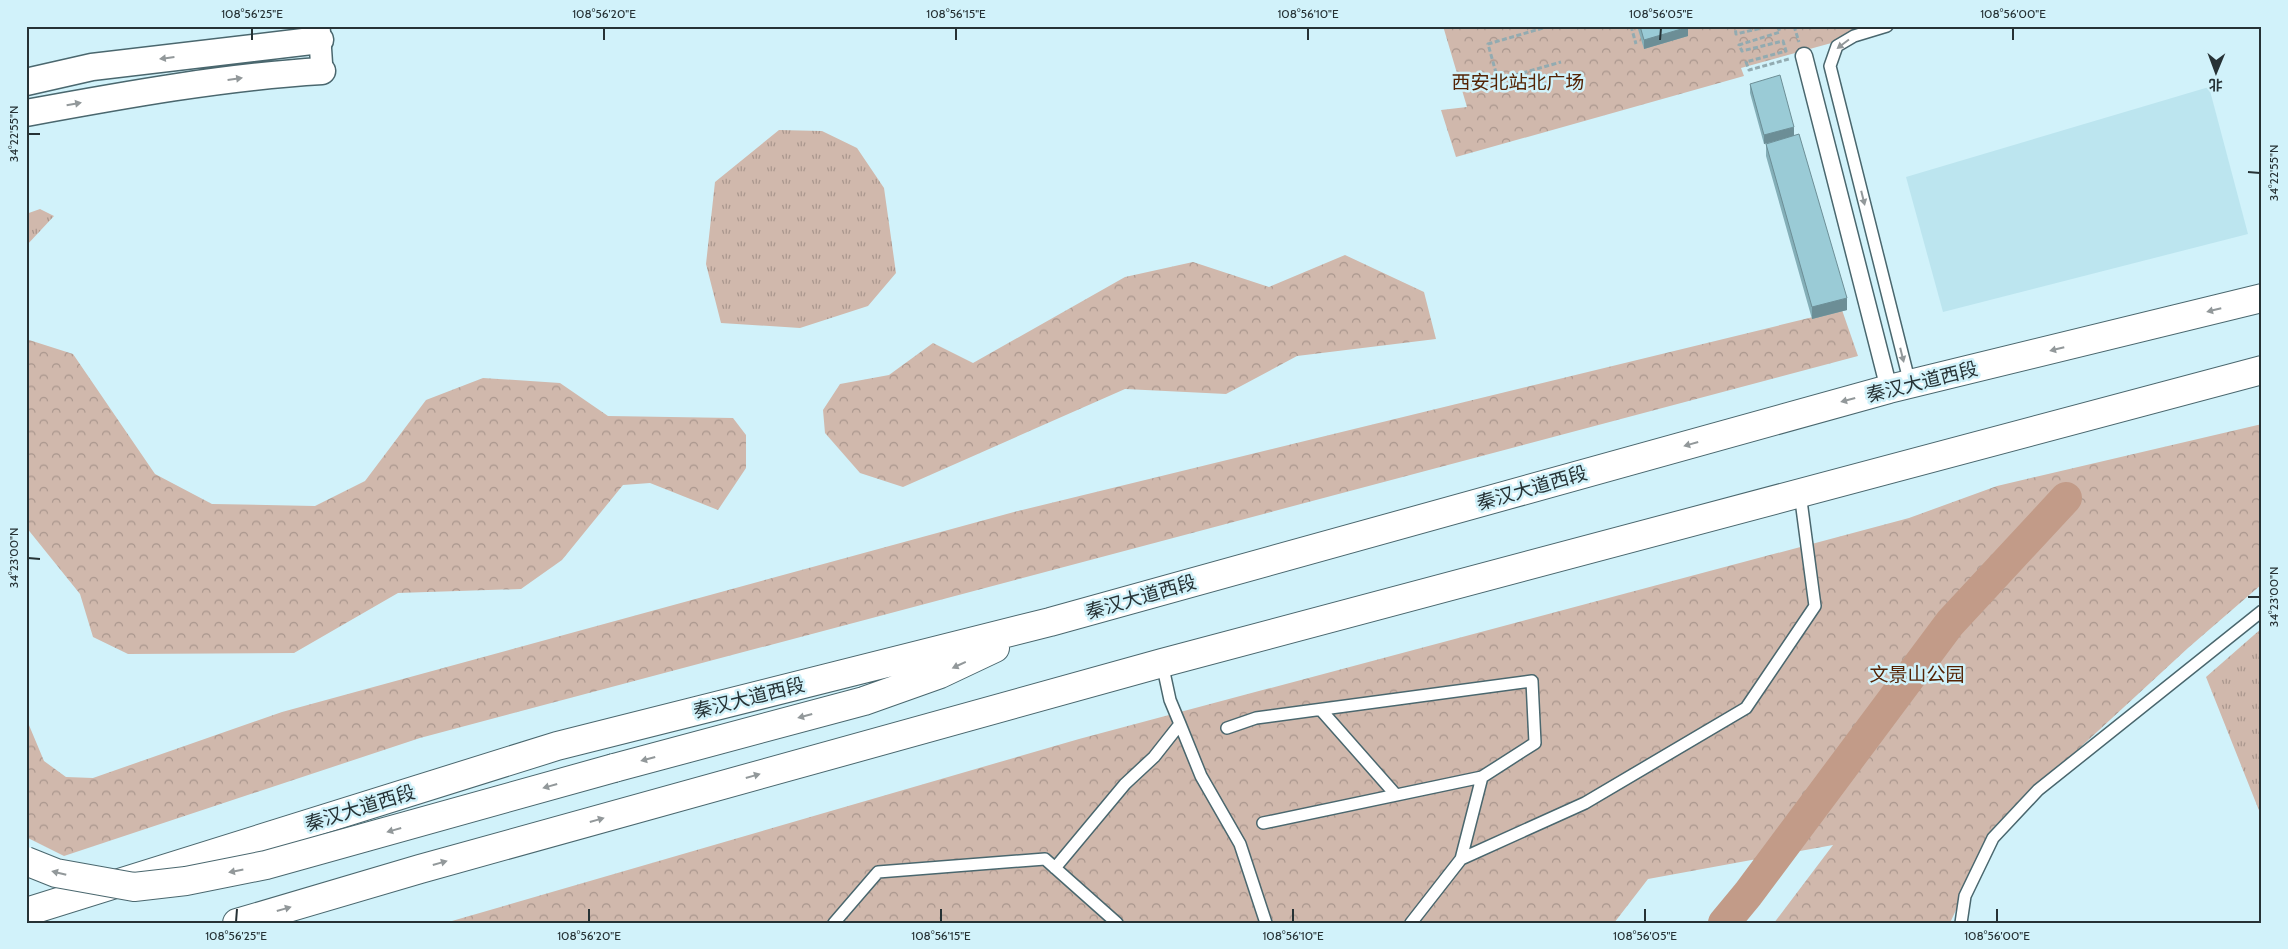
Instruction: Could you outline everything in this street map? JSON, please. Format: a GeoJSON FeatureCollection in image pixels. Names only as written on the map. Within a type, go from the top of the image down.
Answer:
{"type":"FeatureCollection","features":[{"type":"Feature","properties":{"kind":"main road","name":"秦汉大道西段"},"geometry":{"type":"LineString","coordinates":[[26,912],[557,746],[1050,622],[1900,387],[2262,298]]}},
{"type":"Feature","properties":{"kind":"main road"},"geometry":{"type":"LineString","coordinates":[[237,923],[420,869],[1162,663],[2262,370]]}},
{"type":"Feature","properties":{"kind":"main road"},"geometry":{"type":"LineString","coordinates":[[26,861],[56,873],[134,887],[186,881],[266,866],[614,768],[864,701],[940,674],[1050,622]]}},
{"type":"Feature","properties":{"kind":"street"},"geometry":{"type":"LineString","coordinates":[[26,82],[92,67],[320,33],[322,71],[268,74],[128,94],[26,113]]}},
{"type":"Feature","properties":{"kind":"street"},"geometry":{"type":"LineString","coordinates":[[1804,56],[1900,387]]}},
{"type":"Feature","properties":{"kind":"lane"},"geometry":{"type":"LineString","coordinates":[[1887,26],[1854,36],[1837,46],[1830,66],[1900,387]]}},
{"type":"Feature","properties":{"kind":"lane"},"geometry":{"type":"LineString","coordinates":[[1461,859],[1585,803],[1746,708],[1815,606],[1800,492]]}},
{"type":"Feature","properties":{"kind":"lane"},"geometry":{"type":"LineString","coordinates":[[1961,923],[1965,896],[1993,838],[2038,790],[2262,611]]}},
{"type":"Feature","properties":{"kind":"lane"},"geometry":{"type":"LineString","coordinates":[[1162,663],[1170,700],[1201,776],[1240,844],[1266,923]]}},
{"type":"Feature","properties":{"kind":"lane"},"geometry":{"type":"LineString","coordinates":[[1226,728],[1256,718],[1532,682],[1535,743],[1482,777],[1263,823]]}},
{"type":"Feature","properties":{"kind":"lane"},"geometry":{"type":"LineString","coordinates":[[1321,710],[1396,795]]}},
{"type":"Feature","properties":{"kind":"lane"},"geometry":{"type":"LineString","coordinates":[[1055,868],[1125,784],[1154,757],[1180,724]]}},
{"type":"Feature","properties":{"kind":"lane"},"geometry":{"type":"LineString","coordinates":[[1411,923],[1461,859],[1482,777]]}},
{"type":"Feature","properties":{"kind":"lane"},"geometry":{"type":"LineString","coordinates":[[834,923],[878,872],[1044,859],[1117,923]]}},
{"type":"Feature","properties":{"kind":"path"},"geometry":{"type":"LineString","coordinates":[[1550,26],[1488,44],[1498,80],[1561,62]]}},
{"type":"Feature","properties":{"kind":"path"},"geometry":{"type":"LineString","coordinates":[[1631,26],[1636,44]]}},
{"type":"Feature","properties":{"kind":"path"},"geometry":{"type":"LineString","coordinates":[[1739,26],[1735,28],[1736,34],[1770,26]]}},
{"type":"Feature","properties":{"kind":"path"},"geometry":{"type":"LineString","coordinates":[[1778,26],[1780,32],[1739,45],[1742,51],[1783,41],[1786,51],[1746,62],[1749,70],[1804,56]]}},
{"type":"Feature","properties":{"kind":"shaded area"},"geometry":{"type":"Polygon","coordinates":[[[2209,87],[2248,234],[1943,312],[1906,177],[2209,87]]]}},
{"type":"Feature","properties":{"kind":"green space","name":"西安北站北广场"},"geometry":{"type":"Polygon","coordinates":[[[1443,26],[1893,26],[1741,68],[1744,76],[1456,157],[1441,110],[1467,107],[1443,26]]]}},
{"type":"Feature","properties":{"kind":"green space"},"geometry":{"type":"Polygon","coordinates":[[[779,130],[822,131],[857,148],[884,188],[896,273],[868,306],[800,328],[721,323],[706,264],[715,182],[779,130]]]}},
{"type":"Feature","properties":{"kind":"green space"},"geometry":{"type":"Polygon","coordinates":[[[40,209],[54,216],[26,246],[26,214],[40,209]]]}},
{"type":"Feature","properties":{"kind":"green space"},"geometry":{"type":"Polygon","coordinates":[[[1345,255],[1424,292],[1436,339],[1297,356],[1226,394],[1125,389],[903,487],[860,473],[825,433],[823,410],[840,384],[889,375],[933,343],[973,363],[1125,277],[1193,262],[1269,287],[1345,255]]]}},
{"type":"Feature","properties":{"kind":"green space"},"geometry":{"type":"Polygon","coordinates":[[[1842,310],[1858,356],[420,738],[64,856],[26,837],[26,718],[44,761],[66,777],[93,778],[282,712],[1014,512],[1842,310]]]}},
{"type":"Feature","properties":{"kind":"green space"},"geometry":{"type":"Polygon","coordinates":[[[26,339],[73,354],[155,474],[212,504],[315,506],[365,481],[426,400],[483,378],[560,383],[608,416],[733,418],[746,435],[746,468],[718,510],[650,483],[623,485],[562,560],[521,589],[398,593],[294,653],[128,654],[93,637],[80,594],[26,527],[26,339]]]}},
{"type":"Feature","properties":{"kind":"green space","name":"文景山公园"},"geometry":{"type":"Polygon","coordinates":[[[2262,424],[2262,584],[2188,648],[1994,827],[1950,923],[1774,923],[1833,845],[1648,879],[1614,923],[445,923],[1079,739],[1909,518],[1997,486],[2262,424]]]}},
{"type":"Feature","properties":{"kind":"green space"},"geometry":{"type":"Polygon","coordinates":[[[2262,628],[2262,818],[2206,677],[2262,628]]]}},
{"type":"Feature","properties":{"kind":"building"},"geometry":{"type":"Polygon","coordinates":[[[1640,26],[1688,26],[1688,27],[1644,40],[1640,26]]]}},
{"type":"Feature","properties":{"kind":"building"},"geometry":{"type":"Polygon","coordinates":[[[1780,75],[1794,127],[1764,135],[1750,84],[1780,75]]]}},
{"type":"Feature","properties":{"kind":"building"},"geometry":{"type":"Polygon","coordinates":[[[1799,134],[1847,298],[1812,307],[1766,144],[1799,134]]]}},
{"type":"Feature","properties":{"kind":"waterway"},"geometry":{"type":"LineString","coordinates":[[1724,923],[1748,894],[1950,623],[2066,498]]}}]}
